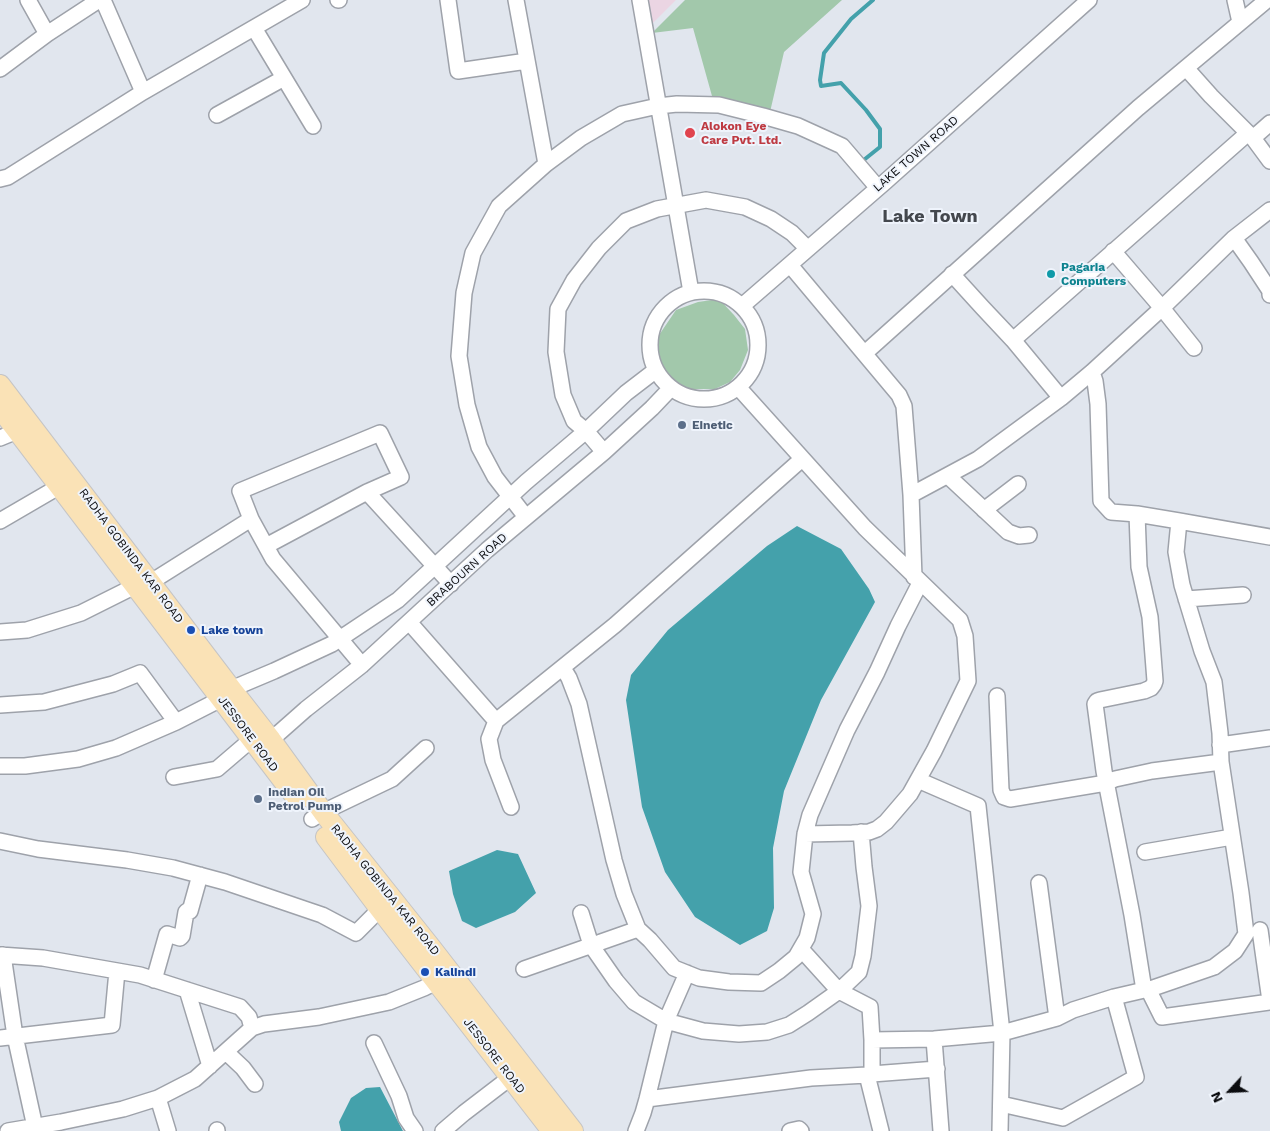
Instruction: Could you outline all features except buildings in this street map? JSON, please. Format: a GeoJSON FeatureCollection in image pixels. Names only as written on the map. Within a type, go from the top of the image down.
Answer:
{"type":"FeatureCollection","features":[{"type":"Feature","properties":{"kind":"main road","name":"RADHA GOBINDA KAR ROAD"},"geometry":{"type":"LineString","coordinates":[[0,385],[143,584],[227,694],[261,743]]}},
{"type":"Feature","properties":{"kind":"main road"},"geometry":{"type":"LineString","coordinates":[[0,408],[9,434],[60,486],[143,584]]}},
{"type":"Feature","properties":{"kind":"main road","name":"JESSORE ROAD"},"geometry":{"type":"LineString","coordinates":[[261,743],[318,816],[380,909],[444,978],[511,1077],[552,1131]]}},
{"type":"Feature","properties":{"kind":"main road","name":"RADHA GOBINDA KAR ROAD"},"geometry":{"type":"LineString","coordinates":[[318,816],[444,978],[573,1131]]}},
{"type":"Feature","properties":{"kind":"street"},"geometry":{"type":"LineString","coordinates":[[28,0],[47,34]]}},
{"type":"Feature","properties":{"kind":"street"},"geometry":{"type":"LineString","coordinates":[[0,69],[47,34],[101,0],[143,92]]}},
{"type":"Feature","properties":{"kind":"street"},"geometry":{"type":"LineString","coordinates":[[0,179],[8,177],[143,92],[302,0]]}},
{"type":"Feature","properties":{"kind":"street"},"geometry":{"type":"LineString","coordinates":[[448,0],[458,72],[527,61]]}},
{"type":"Feature","properties":{"kind":"street"},"geometry":{"type":"LineString","coordinates":[[516,0],[546,164]]}},
{"type":"Feature","properties":{"kind":"street"},"geometry":{"type":"LineString","coordinates":[[640,0],[691,292]]}},
{"type":"Feature","properties":{"kind":"street","name":"LAKE TOWN ROAD"},"geometry":{"type":"LineString","coordinates":[[742,306],[1089,0]]}},
{"type":"Feature","properties":{"kind":"street"},"geometry":{"type":"LineString","coordinates":[[1235,0],[1240,22]]}},
{"type":"Feature","properties":{"kind":"street"},"geometry":{"type":"LineString","coordinates":[[865,353],[1131,114],[1267,0]]}},
{"type":"Feature","properties":{"kind":"street"},"geometry":{"type":"LineString","coordinates":[[254,28],[313,126]]}},
{"type":"Feature","properties":{"kind":"street"},"geometry":{"type":"LineString","coordinates":[[1186,68],[1251,136],[1270,161]]}},
{"type":"Feature","properties":{"kind":"street"},"geometry":{"type":"LineString","coordinates":[[217,115],[284,78]]}},
{"type":"Feature","properties":{"kind":"street"},"geometry":{"type":"LineString","coordinates":[[526,517],[495,478],[478,447],[467,405],[459,356],[464,294],[472,252],[499,206],[546,164],[581,138],[622,114],[677,104],[719,105],[798,126],[842,146],[878,188]]}},
{"type":"Feature","properties":{"kind":"street"},"geometry":{"type":"LineString","coordinates":[[1013,340],[1113,251],[1251,136],[1270,123]]}},
{"type":"Feature","properties":{"kind":"street"},"geometry":{"type":"LineString","coordinates":[[604,452],[586,431],[574,421],[563,395],[556,352],[558,309],[574,280],[599,248],[626,222],[657,210],[706,200],[745,206],[792,233],[808,249]]}},
{"type":"Feature","properties":{"kind":"street"},"geometry":{"type":"LineString","coordinates":[[911,495],[978,459],[1061,398],[1162,308],[1234,238],[1270,210]]}},
{"type":"Feature","properties":{"kind":"street"},"geometry":{"type":"LineString","coordinates":[[1234,238],[1270,291],[1270,295]]}},
{"type":"Feature","properties":{"kind":"street"},"geometry":{"type":"LineString","coordinates":[[1113,251],[1194,348]]}},
{"type":"Feature","properties":{"kind":"street"},"geometry":{"type":"LineString","coordinates":[[563,668],[579,704],[614,860],[624,894],[638,929],[674,968],[699,978],[729,982],[761,983],[779,971],[796,957],[801,949],[807,938],[813,914],[801,872],[804,834],[810,815],[847,730],[898,626],[917,580],[904,406],[899,395],[790,264]]}},
{"type":"Feature","properties":{"kind":"street"},"geometry":{"type":"LineString","coordinates":[[952,274],[1013,340],[1061,398]]}},
{"type":"Feature","properties":{"kind":"street"},"geometry":{"type":"LineString","coordinates":[[709,291],[727,296],[742,306],[751,319],[756,333],[758,348],[755,363],[748,376],[738,387],[725,395],[712,399],[697,399],[683,395],[671,388],[662,380],[656,370],[650,351],[651,331],[659,314],[673,300],[691,292],[709,291]]}},
{"type":"Feature","properties":{"kind":"street"},"geometry":{"type":"LineString","coordinates":[[0,766],[25,766],[78,759],[116,748],[176,722],[227,694],[236,687],[332,644],[398,600],[626,393],[656,370]]}},
{"type":"Feature","properties":{"kind":"street"},"geometry":{"type":"LineString","coordinates":[[1092,372],[1098,404],[1101,501],[1105,507],[1111,512],[1136,514],[1270,537]]}},
{"type":"Feature","properties":{"kind":"street"},"geometry":{"type":"LineString","coordinates":[[738,387],[865,528],[960,620],[965,636],[968,681],[910,794],[886,822],[877,829],[868,832],[804,834]]}},
{"type":"Feature","properties":{"kind":"street","name":"BRABOURN ROAD"},"geometry":{"type":"LineString","coordinates":[[174,778],[217,769],[261,743],[306,709],[362,664],[487,550],[604,452],[671,388]]}},
{"type":"Feature","properties":{"kind":"street"},"geometry":{"type":"LineString","coordinates":[[266,546],[367,492],[401,477],[380,433],[240,492],[251,519],[273,559],[362,664]]}},
{"type":"Feature","properties":{"kind":"street"},"geometry":{"type":"LineString","coordinates":[[511,807],[494,760],[489,739],[496,721],[615,625],[802,458]]}},
{"type":"Feature","properties":{"kind":"street"},"geometry":{"type":"LineString","coordinates":[[948,476],[1008,532],[1019,536],[1029,535]]}},
{"type":"Feature","properties":{"kind":"street"},"geometry":{"type":"LineString","coordinates":[[984,510],[1018,484]]}},
{"type":"Feature","properties":{"kind":"street"},"geometry":{"type":"LineString","coordinates":[[0,521],[60,486]]}},
{"type":"Feature","properties":{"kind":"street"},"geometry":{"type":"LineString","coordinates":[[367,492],[450,584]]}},
{"type":"Feature","properties":{"kind":"street"},"geometry":{"type":"LineString","coordinates":[[1136,514],[1139,567],[1150,617],[1155,680],[1151,688],[1144,691],[1097,701],[1096,704],[1106,783],[1146,989],[1162,1017],[1270,1002],[1258,931],[1232,837],[1221,762],[1214,682],[1186,599],[1176,552],[1179,521]]}},
{"type":"Feature","properties":{"kind":"street"},"geometry":{"type":"LineString","coordinates":[[0,632],[27,630],[81,613],[143,584],[251,519]]}},
{"type":"Feature","properties":{"kind":"street"},"geometry":{"type":"LineString","coordinates":[[1186,599],[1243,596]]}},
{"type":"Feature","properties":{"kind":"street"},"geometry":{"type":"LineString","coordinates":[[409,622],[496,721]]}},
{"type":"Feature","properties":{"kind":"street"},"geometry":{"type":"LineString","coordinates":[[0,705],[44,702],[113,684],[140,673],[176,722]]}},
{"type":"Feature","properties":{"kind":"street"},"geometry":{"type":"LineString","coordinates":[[996,696],[1001,790],[1004,797],[1010,799],[1106,783],[1115,779],[1152,771],[1221,762]]}},
{"type":"Feature","properties":{"kind":"street"},"geometry":{"type":"LineString","coordinates":[[1220,746],[1270,738]]}},
{"type":"Feature","properties":{"kind":"street"},"geometry":{"type":"LineString","coordinates":[[318,816],[392,779],[426,748]]}},
{"type":"Feature","properties":{"kind":"street"},"geometry":{"type":"LineString","coordinates":[[918,780],[978,806],[1002,1033],[1000,1131]]}},
{"type":"Feature","properties":{"kind":"street"},"geometry":{"type":"LineString","coordinates":[[581,913],[591,945],[616,981],[634,1002],[666,1021],[703,1031],[739,1034],[767,1032],[789,1025],[839,991],[859,972],[863,956],[869,906],[861,832]]}},
{"type":"Feature","properties":{"kind":"street"},"geometry":{"type":"LineString","coordinates":[[1145,852],[1232,837]]}},
{"type":"Feature","properties":{"kind":"street"},"geometry":{"type":"LineString","coordinates":[[0,841],[38,849],[173,868],[225,882],[322,916],[356,933],[380,909]]}},
{"type":"Feature","properties":{"kind":"street"},"geometry":{"type":"LineString","coordinates":[[154,980],[166,934],[180,938],[182,936],[186,912],[190,911],[200,875]]}},
{"type":"Feature","properties":{"kind":"street"},"geometry":{"type":"LineString","coordinates":[[1039,883],[1057,1018]]}},
{"type":"Feature","properties":{"kind":"street"},"geometry":{"type":"LineString","coordinates":[[524,969],[638,929]]}},
{"type":"Feature","properties":{"kind":"street"},"geometry":{"type":"LineString","coordinates":[[872,1040],[934,1039],[1002,1033],[1057,1018],[1072,1010],[1186,978],[1214,967],[1235,952],[1258,931]]}},
{"type":"Feature","properties":{"kind":"street"},"geometry":{"type":"LineString","coordinates":[[801,949],[839,991],[870,1007],[872,1040],[869,1074],[881,1131]]}},
{"type":"Feature","properties":{"kind":"street"},"geometry":{"type":"LineString","coordinates":[[35,1127],[8,1037],[2,955],[43,958],[140,975],[240,1007],[249,1017],[252,1028]]}},
{"type":"Feature","properties":{"kind":"street"},"geometry":{"type":"LineString","coordinates":[[8,1037],[112,1025],[117,971]]}},
{"type":"Feature","properties":{"kind":"street"},"geometry":{"type":"LineString","coordinates":[[638,1130],[666,1021],[687,973]]}},
{"type":"Feature","properties":{"kind":"street"},"geometry":{"type":"LineString","coordinates":[[8,1131],[35,1127],[62,1127],[158,1098],[195,1079],[252,1028],[264,1024],[319,1017],[389,1002],[444,978]]}},
{"type":"Feature","properties":{"kind":"street"},"geometry":{"type":"LineString","coordinates":[[187,990],[210,1066]]}},
{"type":"Feature","properties":{"kind":"street"},"geometry":{"type":"LineString","coordinates":[[1001,1104],[1063,1118],[1136,1077],[1114,997]]}},
{"type":"Feature","properties":{"kind":"street"},"geometry":{"type":"LineString","coordinates":[[934,1039],[941,1131]]}},
{"type":"Feature","properties":{"kind":"street"},"geometry":{"type":"LineString","coordinates":[[374,1043],[399,1096],[406,1118],[415,1131]]}},
{"type":"Feature","properties":{"kind":"street"},"geometry":{"type":"LineString","coordinates":[[226,1052],[243,1068],[255,1084]]}},
{"type":"Feature","properties":{"kind":"street"},"geometry":{"type":"LineString","coordinates":[[647,1099],[811,1078],[937,1069]]}},
{"type":"Feature","properties":{"kind":"street"},"geometry":{"type":"LineString","coordinates":[[443,1131],[511,1077]]}},
{"type":"Feature","properties":{"kind":"street"},"geometry":{"type":"LineString","coordinates":[[158,1098],[168,1131]]}},
{"type":"Feature","properties":{"kind":"street"},"geometry":{"type":"LineString","coordinates":[[790,1131],[798,1129],[801,1131]]}},
{"type":"Feature","properties":{"kind":"shaded area"},"geometry":{"type":"Polygon","coordinates":[[[644,0],[676,0],[648,28],[644,0]]]}},
{"type":"Feature","properties":{"kind":"green space"},"geometry":{"type":"Polygon","coordinates":[[[685,0],[842,0],[784,52],[770,112],[712,96],[693,28],[652,33],[685,0]]]}},
{"type":"Feature","properties":{"kind":"green space"},"geometry":{"type":"Polygon","coordinates":[[[719,299],[745,329],[748,350],[740,370],[730,382],[715,389],[686,389],[666,376],[656,359],[657,338],[676,310],[698,302],[719,299]]]}},
{"type":"Feature","properties":{"kind":"water"},"geometry":{"type":"Polygon","coordinates":[[[797,526],[841,549],[869,589],[875,602],[821,700],[784,791],[773,848],[774,908],[767,931],[740,945],[695,917],[665,872],[642,807],[626,700],[631,675],[668,630],[767,546],[797,526]]]}},
{"type":"Feature","properties":{"kind":"water"},"geometry":{"type":"Polygon","coordinates":[[[497,850],[518,854],[536,893],[515,912],[476,928],[462,921],[453,894],[449,871],[497,850]]]}},
{"type":"Feature","properties":{"kind":"water"},"geometry":{"type":"Polygon","coordinates":[[[380,1087],[403,1131],[341,1131],[339,1122],[351,1098],[366,1088],[380,1087]]]}},
{"type":"Feature","properties":{"kind":"waterway"},"geometry":{"type":"LineString","coordinates":[[865,159],[880,147],[880,129],[866,110],[841,83],[821,86],[820,80],[824,53],[851,19],[873,0]]}},
{"type":"Feature","properties":{"kind":"place","name":"Alokon Eye Care Pvt. Ltd."},"geometry":{"type":"Point","coordinates":[690,133]}},
{"type":"Feature","properties":{"kind":"place","name":"Pagaria Computers"},"geometry":{"type":"Point","coordinates":[1051,274]}},
{"type":"Feature","properties":{"kind":"place","name":"Einetic"},"geometry":{"type":"Point","coordinates":[682,425]}},
{"type":"Feature","properties":{"kind":"place","name":"Lake town"},"geometry":{"type":"Point","coordinates":[191,630]}},
{"type":"Feature","properties":{"kind":"place","name":"Indian Oil Petrol Pump"},"geometry":{"type":"Point","coordinates":[258,799]}},
{"type":"Feature","properties":{"kind":"place","name":"Kalindi"},"geometry":{"type":"Point","coordinates":[425,972]}},
{"type":"Feature","properties":{"kind":"district","name":"Lake Town"},"geometry":{"type":"Point","coordinates":[930,217]}}]}
